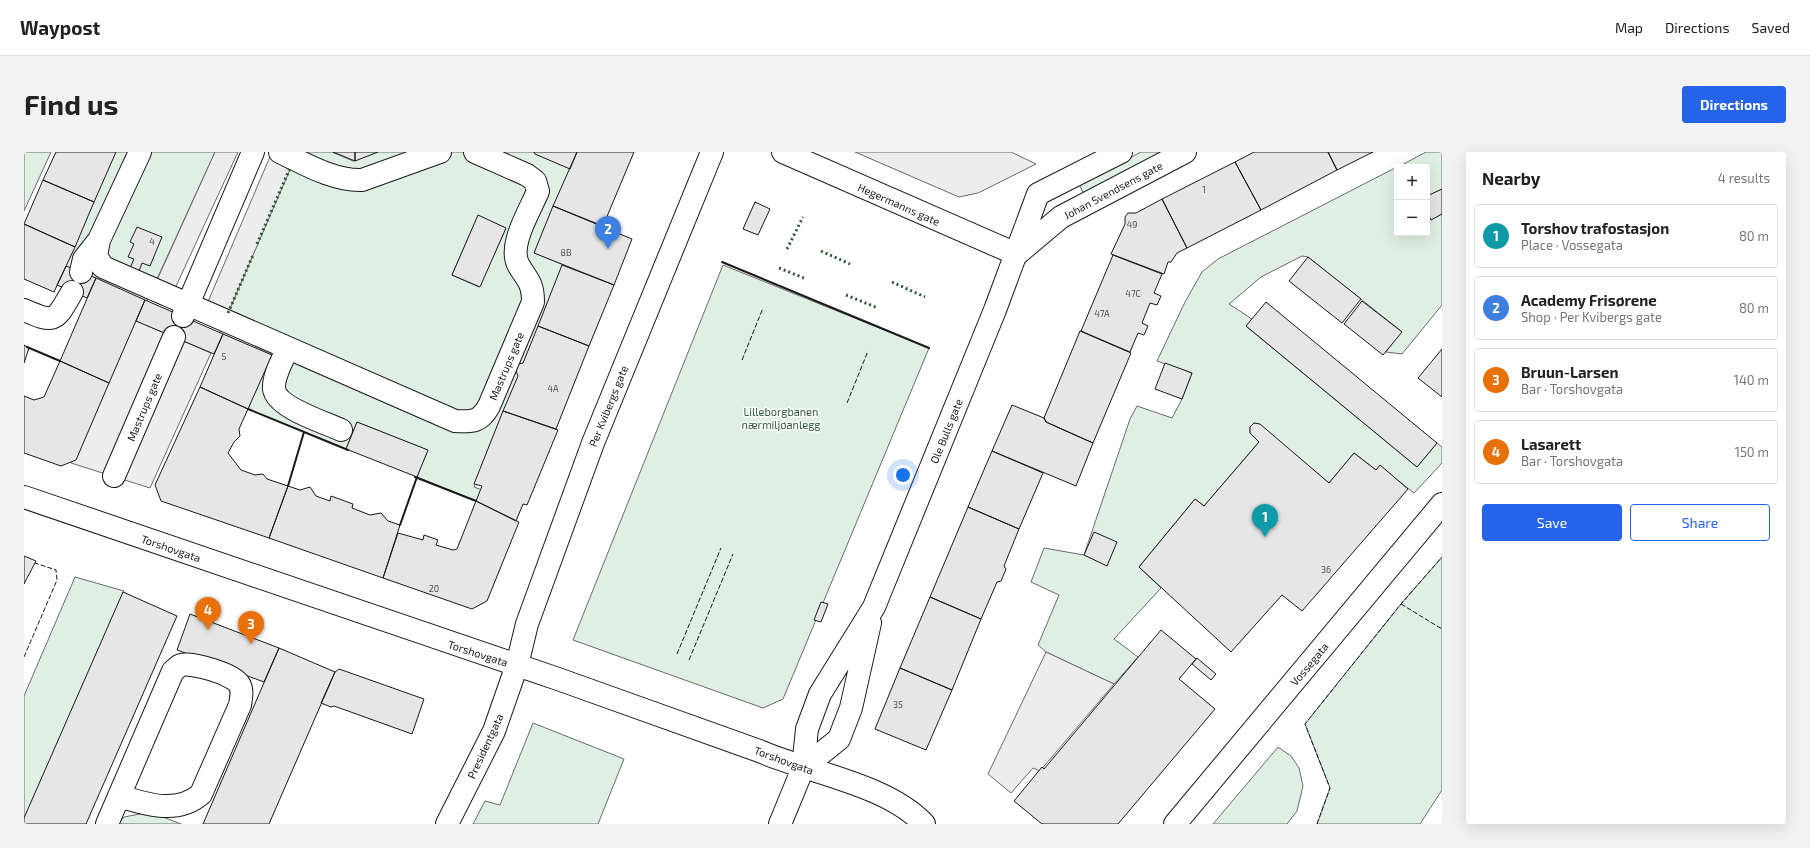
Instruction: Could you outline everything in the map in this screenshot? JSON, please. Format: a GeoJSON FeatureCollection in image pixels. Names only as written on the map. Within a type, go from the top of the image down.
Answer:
{"type":"FeatureCollection","features":[{"type":"Feature","properties":{"kind":"street","name":"Mastrups gate"},"geometry":{"type":"LineString","coordinates":[[81,272],[84,259],[99,240],[140,152]]}},
{"type":"Feature","properties":{"kind":"street"},"geometry":{"type":"LineString","coordinates":[[186,310],[253,152]]}},
{"type":"Feature","properties":{"kind":"street"},"geometry":{"type":"LineString","coordinates":[[280,152],[336,177],[352,180],[362,180],[440,152]]}},
{"type":"Feature","properties":{"kind":"street","name":"Mastrups gate"},"geometry":{"type":"LineString","coordinates":[[99,240],[96,256],[103,267],[186,310],[288,348],[455,421],[470,422],[483,417],[490,406],[533,302],[533,290],[518,265],[514,254],[516,240],[538,191],[535,182],[527,175],[475,152]]}},
{"type":"Feature","properties":{"kind":"street","name":"Per Kvibergs gate"},"geometry":{"type":"LineString","coordinates":[[517,665],[527,624],[593,443],[712,152]]}},
{"type":"Feature","properties":{"kind":"street","name":"Hegermanns gate"},"geometry":{"type":"LineString","coordinates":[[783,152],[1016,254]]}},
{"type":"Feature","properties":{"kind":"street"},"geometry":{"type":"LineString","coordinates":[[1016,254],[1038,194],[1121,152]]}},
{"type":"Feature","properties":{"kind":"street","name":"Johan Svendsens gate"},"geometry":{"type":"LineString","coordinates":[[1016,254],[1061,217],[1185,152]]}},
{"type":"Feature","properties":{"kind":"street","name":"Ole Bulls gate"},"geometry":{"type":"LineString","coordinates":[[803,768],[839,739],[844,728],[851,708],[874,607],[1016,254]]}},
{"type":"Feature","properties":{"kind":"street"},"geometry":{"type":"LineString","coordinates":[[24,310],[44,319],[55,317],[59,314],[72,292]]}},
{"type":"Feature","properties":{"kind":"street","name":"Mastrups gate"},"geometry":{"type":"LineString","coordinates":[[114,476],[174,337]]}},
{"type":"Feature","properties":{"kind":"street"},"geometry":{"type":"LineString","coordinates":[[288,348],[276,378],[274,389],[278,399],[286,406],[341,430]]}},
{"type":"Feature","properties":{"kind":"street","name":"Torshovgata"},"geometry":{"type":"LineString","coordinates":[[24,497],[558,679],[876,793],[895,802],[924,824]]}},
{"type":"Feature","properties":{"kind":"street","name":"Vossegata"},"geometry":{"type":"LineString","coordinates":[[1175,824],[1442,504]]}},
{"type":"Feature","properties":{"kind":"street","name":"Ole Bulls gate"},"geometry":{"type":"LineString","coordinates":[[780,824],[803,768],[807,729],[820,694],[874,607]]}},
{"type":"Feature","properties":{"kind":"street"},"geometry":{"type":"LineString","coordinates":[[107,824],[119,796],[173,671],[180,665],[192,664],[233,678],[240,684],[240,705],[201,794],[194,801],[169,807],[156,807],[119,796]]}},
{"type":"Feature","properties":{"kind":"street","name":"Presidentgata"},"geometry":{"type":"LineString","coordinates":[[446,824],[494,731],[517,665]]}},
{"type":"Feature","properties":{"kind":"green space"},"geometry":{"type":"Polygon","coordinates":[[[24,152],[51,152],[24,211],[24,152]]]}},
{"type":"Feature","properties":{"kind":"green space"},"geometry":{"type":"Polygon","coordinates":[[[112,152],[215,152],[146,303],[81,272],[61,265],[112,152]]]}},
{"type":"Feature","properties":{"kind":"green space"},"geometry":{"type":"Polygon","coordinates":[[[297,152],[332,152],[353,161],[377,152],[533,152],[571,169],[535,253],[564,265],[474,487],[482,490],[476,501],[417,477],[427,450],[357,422],[346,449],[248,409],[269,356],[219,334],[297,152]],[[478,216],[452,275],[479,287],[506,228],[478,216]]]}},
{"type":"Feature","properties":{"kind":"green space"},"geometry":{"type":"Polygon","coordinates":[[[1141,152],[1165,152],[1084,194],[1079,184],[1141,152]]]}},
{"type":"Feature","properties":{"kind":"green space"},"geometry":{"type":"Polygon","coordinates":[[[1426,152],[1442,152],[1442,305],[1402,354],[1386,352],[1401,331],[1308,257],[1302,256],[1261,277],[1229,304],[1252,319],[1247,327],[1417,467],[1437,443],[1442,447],[1442,463],[1414,493],[1380,466],[1376,470],[1354,453],[1329,483],[1258,424],[1254,423],[1250,427],[1250,433],[1259,442],[1204,506],[1195,499],[1139,567],[1161,588],[1114,639],[1138,657],[1114,684],[1046,652],[1038,645],[1059,595],[1031,582],[1044,548],[1084,555],[1130,419],[1137,406],[1172,418],[1182,399],[1192,373],[1157,361],[1185,302],[1202,272],[1218,259],[1394,169],[1394,236],[1430,236],[1430,164],[1404,164],[1426,152]]]}},
{"type":"Feature","properties":{"kind":"green space","name":"Lilleborgbanen nærmiljøanlegg"},"geometry":{"type":"Polygon","coordinates":[[[723,265],[929,348],[783,699],[763,708],[573,640],[723,265]]]}},
{"type":"Feature","properties":{"kind":"green space"},"geometry":{"type":"Polygon","coordinates":[[[1442,557],[1442,790],[1420,824],[1317,824],[1330,788],[1305,724],[1401,604],[1442,557]]]}},
{"type":"Feature","properties":{"kind":"green space"},"geometry":{"type":"Polygon","coordinates":[[[75,577],[124,591],[24,823],[24,696],[75,577]]]}},
{"type":"Feature","properties":{"kind":"green space"},"geometry":{"type":"Polygon","coordinates":[[[533,723],[624,759],[598,824],[473,824],[485,801],[500,805],[533,723]]]}},
{"type":"Feature","properties":{"kind":"green space"},"geometry":{"type":"Polygon","coordinates":[[[1278,747],[1291,756],[1299,768],[1303,786],[1297,811],[1287,824],[1213,824],[1278,747]]]}},
{"type":"Feature","properties":{"kind":"green space"},"geometry":{"type":"Polygon","coordinates":[[[150,812],[181,824],[118,824],[124,817],[150,812]]]}},
{"type":"Feature","properties":{"kind":"shaded area"},"geometry":{"type":"Polygon","coordinates":[[[215,152],[238,152],[171,297],[153,289],[215,152]]]}},
{"type":"Feature","properties":{"kind":"shaded area"},"geometry":{"type":"Polygon","coordinates":[[[272,152],[295,158],[225,320],[204,311],[272,152]]]}},
{"type":"Feature","properties":{"kind":"shaded area"},"geometry":{"type":"Polygon","coordinates":[[[855,152],[1011,152],[1036,164],[978,193],[959,197],[855,152]]]}},
{"type":"Feature","properties":{"kind":"shaded area"},"geometry":{"type":"Polygon","coordinates":[[[134,320],[211,353],[150,488],[71,463],[134,320]]]}},
{"type":"Feature","properties":{"kind":"shaded area"},"geometry":{"type":"Polygon","coordinates":[[[1046,652],[1114,684],[1040,771],[1033,768],[1011,793],[988,774],[1046,652]]]}},
{"type":"Feature","properties":{"kind":"building"},"geometry":{"type":"Polygon","coordinates":[[[56,152],[116,152],[94,202],[43,180],[56,152]]]}},
{"type":"Feature","properties":{"kind":"building"},"geometry":{"type":"Polygon","coordinates":[[[333,152],[355,152],[355,161],[333,152]]]}},
{"type":"Feature","properties":{"kind":"building"},"geometry":{"type":"Polygon","coordinates":[[[355,152],[378,152],[355,161],[355,152]]]}},
{"type":"Feature","properties":{"kind":"building"},"geometry":{"type":"Polygon","coordinates":[[[534,152],[577,152],[570,169],[535,154],[534,152]]]}},
{"type":"Feature","properties":{"kind":"building"},"geometry":{"type":"Polygon","coordinates":[[[577,152],[634,152],[603,226],[553,206],[577,152]]]}},
{"type":"Feature","properties":{"kind":"building"},"geometry":{"type":"Polygon","coordinates":[[[1254,152],[1328,152],[1337,170],[1261,210],[1235,162],[1254,152]]]}},
{"type":"Feature","properties":{"kind":"building"},"geometry":{"type":"Polygon","coordinates":[[[1328,152],[1373,152],[1337,170],[1328,152]]]}},
{"type":"Feature","properties":{"kind":"building"},"geometry":{"type":"Polygon","coordinates":[[[1235,162],[1261,210],[1187,248],[1162,199],[1235,162]]]}},
{"type":"Feature","properties":{"kind":"building"},"geometry":{"type":"Polygon","coordinates":[[[43,180],[94,202],[75,247],[24,224],[43,180]]]}},
{"type":"Feature","properties":{"kind":"building"},"geometry":{"type":"Polygon","coordinates":[[[1442,189],[1442,214],[1431,220],[1430,218],[1430,195],[1442,189]]]}},
{"type":"Feature","properties":{"kind":"building"},"geometry":{"type":"Polygon","coordinates":[[[1162,199],[1187,248],[1177,253],[1171,262],[1168,262],[1164,274],[1111,254],[1125,224],[1125,217],[1128,213],[1136,213],[1162,199]]]}},
{"type":"Feature","properties":{"kind":"building"},"geometry":{"type":"Polygon","coordinates":[[[755,202],[770,209],[758,235],[743,229],[755,202]]]}},
{"type":"Feature","properties":{"kind":"building"},"geometry":{"type":"Polygon","coordinates":[[[553,206],[632,239],[614,285],[534,253],[553,206]]]}},
{"type":"Feature","properties":{"kind":"building"},"geometry":{"type":"Polygon","coordinates":[[[478,215],[506,228],[480,287],[452,275],[478,215]]]}},
{"type":"Feature","properties":{"kind":"building"},"geometry":{"type":"Polygon","coordinates":[[[24,224],[75,247],[54,292],[24,279],[24,224]]]}},
{"type":"Feature","properties":{"kind":"building"},"geometry":{"type":"Polygon","coordinates":[[[137,227],[162,237],[150,266],[142,263],[139,271],[130,268],[134,259],[128,257],[134,244],[130,242],[137,227]]]}},
{"type":"Feature","properties":{"kind":"building"},"geometry":{"type":"Polygon","coordinates":[[[1113,255],[1162,274],[1154,293],[1161,296],[1157,305],[1150,303],[1142,323],[1148,326],[1144,335],[1138,333],[1130,352],[1081,331],[1113,255]]]}},
{"type":"Feature","properties":{"kind":"building"},"geometry":{"type":"Polygon","coordinates":[[[1308,257],[1361,299],[1342,323],[1289,281],[1308,257]]]}},
{"type":"Feature","properties":{"kind":"building"},"geometry":{"type":"Polygon","coordinates":[[[562,265],[614,285],[589,346],[538,326],[562,265]]]}},
{"type":"Feature","properties":{"kind":"building"},"geometry":{"type":"Polygon","coordinates":[[[66,266],[96,278],[87,298],[57,285],[66,266]]]}},
{"type":"Feature","properties":{"kind":"building"},"geometry":{"type":"Polygon","coordinates":[[[96,278],[145,300],[109,383],[60,361],[96,278]]]}},
{"type":"Feature","properties":{"kind":"building"},"geometry":{"type":"Polygon","coordinates":[[[145,300],[223,334],[214,354],[136,321],[145,300]]]}},
{"type":"Feature","properties":{"kind":"building"},"geometry":{"type":"Polygon","coordinates":[[[1362,301],[1402,332],[1383,355],[1344,324],[1362,301]]]}},
{"type":"Feature","properties":{"kind":"building"},"geometry":{"type":"Polygon","coordinates":[[[1266,302],[1437,443],[1417,467],[1246,326],[1266,302]]]}},
{"type":"Feature","properties":{"kind":"building"},"geometry":{"type":"Polygon","coordinates":[[[538,326],[589,346],[556,429],[503,411],[518,376],[516,371],[518,364],[523,363],[538,326]]]}},
{"type":"Feature","properties":{"kind":"building"},"geometry":{"type":"Polygon","coordinates":[[[1080,331],[1131,353],[1093,443],[1046,422],[1044,418],[1080,331]]]}},
{"type":"Feature","properties":{"kind":"building"},"geometry":{"type":"Polygon","coordinates":[[[223,334],[272,355],[248,409],[200,387],[223,334]]]}},
{"type":"Feature","properties":{"kind":"building"},"geometry":{"type":"Polygon","coordinates":[[[24,345],[29,348],[24,363],[24,345]]]}},
{"type":"Feature","properties":{"kind":"building"},"geometry":{"type":"Polygon","coordinates":[[[1442,349],[1442,397],[1418,378],[1442,349]]]}},
{"type":"Feature","properties":{"kind":"building"},"geometry":{"type":"Polygon","coordinates":[[[60,361],[109,383],[76,460],[61,466],[24,453],[24,396],[34,400],[44,397],[60,361]]]}},
{"type":"Feature","properties":{"kind":"building"},"geometry":{"type":"Polygon","coordinates":[[[1165,363],[1192,373],[1182,399],[1155,389],[1165,363]]]}},
{"type":"Feature","properties":{"kind":"building"},"geometry":{"type":"Polygon","coordinates":[[[200,387],[248,409],[239,429],[240,436],[234,442],[228,453],[241,470],[255,475],[263,474],[267,479],[288,486],[269,538],[161,501],[155,485],[200,387]]]}},
{"type":"Feature","properties":{"kind":"building"},"geometry":{"type":"Polygon","coordinates":[[[1012,405],[1044,418],[1046,422],[1093,443],[1076,486],[992,451],[1012,405]]]}},
{"type":"Feature","properties":{"kind":"building"},"geometry":{"type":"Polygon","coordinates":[[[503,411],[558,430],[527,505],[523,504],[516,521],[476,501],[482,486],[474,484],[503,411]]]}},
{"type":"Feature","properties":{"kind":"building"},"geometry":{"type":"Polygon","coordinates":[[[357,422],[428,450],[417,477],[346,449],[357,422]]]}},
{"type":"Feature","properties":{"kind":"building"},"geometry":{"type":"Polygon","coordinates":[[[1254,423],[1260,424],[1329,483],[1354,453],[1376,470],[1380,465],[1408,489],[1302,611],[1282,595],[1231,652],[1139,567],[1195,499],[1204,506],[1259,442],[1250,433],[1250,427],[1254,423]]]}},
{"type":"Feature","properties":{"kind":"building"},"geometry":{"type":"Polygon","coordinates":[[[992,451],[1043,473],[1019,529],[968,507],[992,451]]]}},
{"type":"Feature","properties":{"kind":"building"},"geometry":{"type":"Polygon","coordinates":[[[288,486],[300,490],[310,487],[316,496],[330,501],[331,496],[353,504],[352,508],[370,515],[381,513],[388,521],[400,525],[383,578],[269,538],[288,486]]]}},
{"type":"Feature","properties":{"kind":"building"},"geometry":{"type":"Polygon","coordinates":[[[476,501],[519,522],[487,601],[472,609],[383,578],[398,533],[423,540],[424,535],[438,540],[436,545],[453,550],[457,549],[476,501]]]}},
{"type":"Feature","properties":{"kind":"building"},"geometry":{"type":"Polygon","coordinates":[[[968,507],[1019,529],[1004,566],[1006,569],[1001,581],[997,582],[981,619],[930,597],[968,507]]]}},
{"type":"Feature","properties":{"kind":"building"},"geometry":{"type":"Polygon","coordinates":[[[1094,532],[1117,542],[1107,566],[1084,555],[1094,532]]]}},
{"type":"Feature","properties":{"kind":"building"},"geometry":{"type":"Polygon","coordinates":[[[24,556],[36,561],[24,584],[24,556]]]}},
{"type":"Feature","properties":{"kind":"building"},"geometry":{"type":"Polygon","coordinates":[[[123,592],[177,616],[86,824],[24,824],[24,818],[123,592]]]}},
{"type":"Feature","properties":{"kind":"building"},"geometry":{"type":"Polygon","coordinates":[[[930,597],[981,619],[952,690],[900,668],[930,597]]]}},
{"type":"Feature","properties":{"kind":"building"},"geometry":{"type":"Polygon","coordinates":[[[821,602],[828,604],[821,622],[814,620],[821,602]]]}},
{"type":"Feature","properties":{"kind":"building"},"geometry":{"type":"Polygon","coordinates":[[[190,614],[279,648],[264,682],[177,650],[190,614]]]}},
{"type":"Feature","properties":{"kind":"building"},"geometry":{"type":"Polygon","coordinates":[[[1161,630],[1196,659],[1179,679],[1215,709],[1118,824],[1042,824],[1014,801],[1042,767],[1044,769],[1161,630]]]}},
{"type":"Feature","properties":{"kind":"building"},"geometry":{"type":"Polygon","coordinates":[[[279,648],[335,672],[269,824],[203,824],[279,648]]]}},
{"type":"Feature","properties":{"kind":"building"},"geometry":{"type":"Polygon","coordinates":[[[1197,658],[1216,674],[1211,680],[1192,664],[1197,658]]]}},
{"type":"Feature","properties":{"kind":"building"},"geometry":{"type":"Polygon","coordinates":[[[900,668],[952,690],[926,750],[875,729],[900,668]]]}},
{"type":"Feature","properties":{"kind":"building"},"geometry":{"type":"Polygon","coordinates":[[[339,669],[424,699],[412,734],[334,706],[331,707],[321,703],[335,672],[339,669]]]}},
{"type":"Feature","properties":{"kind":"hedge"},"geometry":{"type":"LineString","coordinates":[[257,244],[290,168]]}},
{"type":"Feature","properties":{"kind":"hedge"},"geometry":{"type":"LineString","coordinates":[[787,249],[803,217]]}},
{"type":"Feature","properties":{"kind":"hedge"},"geometry":{"type":"LineString","coordinates":[[821,251],[850,264]]}},
{"type":"Feature","properties":{"kind":"hedge"},"geometry":{"type":"LineString","coordinates":[[228,313],[253,255]]}},
{"type":"Feature","properties":{"kind":"hedge"},"geometry":{"type":"LineString","coordinates":[[779,268],[804,278]]}},
{"type":"Feature","properties":{"kind":"hedge"},"geometry":{"type":"LineString","coordinates":[[892,282],[925,297]]}},
{"type":"Feature","properties":{"kind":"hedge"},"geometry":{"type":"LineString","coordinates":[[846,295],[878,308]]}},
{"type":"Feature","properties":{"kind":"fence"},"geometry":{"type":"LineString","coordinates":[[742,360],[763,308]]}},
{"type":"Feature","properties":{"kind":"fence"},"geometry":{"type":"LineString","coordinates":[[847,403],[868,351]]}},
{"type":"Feature","properties":{"kind":"fence"},"geometry":{"type":"LineString","coordinates":[[677,654],[721,548]]}},
{"type":"Feature","properties":{"kind":"fence"},"geometry":{"type":"LineString","coordinates":[[689,660],[733,554]]}},
{"type":"Feature","properties":{"kind":"fence"},"geometry":{"type":"LineString","coordinates":[[1317,824],[1330,788],[1305,724],[1401,604],[1442,557]]}},
{"type":"Feature","properties":{"kind":"fence"},"geometry":{"type":"LineString","coordinates":[[24,657],[57,580],[56,570],[35,563]]}},
{"type":"Feature","properties":{"kind":"fence"},"geometry":{"type":"LineString","coordinates":[[1401,604],[1442,629]]}},
{"type":"Feature","properties":{"kind":"wall"},"geometry":{"type":"LineString","coordinates":[[722,262],[929,348]]}},
{"type":"Feature","properties":{"kind":"wall"},"geometry":{"type":"LineString","coordinates":[[27,347],[60,361]]}},
{"type":"Feature","properties":{"kind":"wall"},"geometry":{"type":"LineString","coordinates":[[248,409],[348,450]]}},
{"type":"Feature","properties":{"kind":"wall"},"geometry":{"type":"LineString","coordinates":[[288,486],[304,432]]}},
{"type":"Feature","properties":{"kind":"wall"},"geometry":{"type":"LineString","coordinates":[[415,477],[476,501]]}},
{"type":"Feature","properties":{"kind":"wall"},"geometry":{"type":"LineString","coordinates":[[400,525],[417,477]]}},
{"type":"Feature","properties":{"kind":"place","name":"Academy Frisørene"},"geometry":{"type":"Point","coordinates":[608,249]}},
{"type":"Feature","properties":{"kind":"place","name":"Torshov trafostasjon"},"geometry":{"type":"Point","coordinates":[1265,537]}},
{"type":"Feature","properties":{"kind":"place","name":"Lasarett"},"geometry":{"type":"Point","coordinates":[208,630]}},
{"type":"Feature","properties":{"kind":"place","name":"Bruun-Larsen"},"geometry":{"type":"Point","coordinates":[251,644]}}]}
